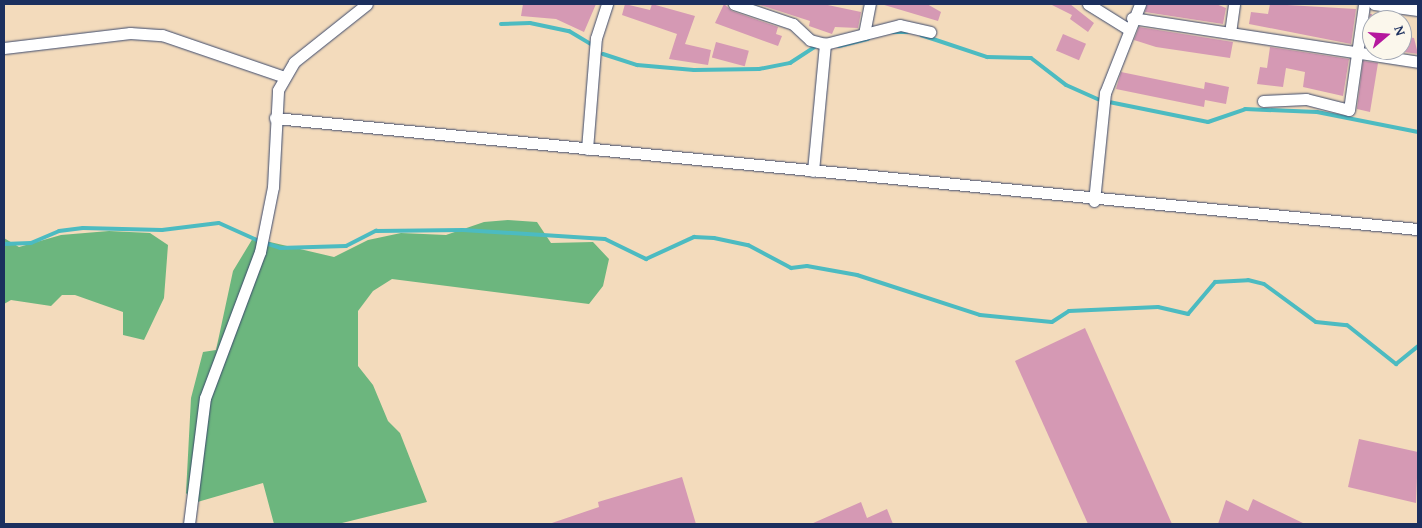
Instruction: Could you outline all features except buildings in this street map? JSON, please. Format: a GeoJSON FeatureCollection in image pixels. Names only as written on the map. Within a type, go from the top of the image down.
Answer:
{"type":"FeatureCollection","features":[{"type":"Feature","properties":{"kind":"street"},"geometry":{"type":"LineString","coordinates":[[189,524],[205,398],[260,252],[274,179],[274,118],[285,77],[308,50],[367,4]]}},
{"type":"Feature","properties":{"kind":"street"},"geometry":{"type":"LineString","coordinates":[[587,149],[596,38],[607,4]]}},
{"type":"Feature","properties":{"kind":"street"},"geometry":{"type":"LineString","coordinates":[[734,4],[752,7],[793,24],[810,40],[825,44],[912,25],[930,32]]}},
{"type":"Feature","properties":{"kind":"street"},"geometry":{"type":"LineString","coordinates":[[864,34],[870,4]]}},
{"type":"Feature","properties":{"kind":"street"},"geometry":{"type":"LineString","coordinates":[[1088,4],[1130,24],[1230,33],[1418,62]]}},
{"type":"Feature","properties":{"kind":"street"},"geometry":{"type":"LineString","coordinates":[[1094,200],[1105,93],[1130,24],[1140,4]]}},
{"type":"Feature","properties":{"kind":"street"},"geometry":{"type":"LineString","coordinates":[[1230,33],[1234,4]]}},
{"type":"Feature","properties":{"kind":"street"},"geometry":{"type":"LineString","coordinates":[[1263,101],[1306,99],[1349,110],[1364,4]]}},
{"type":"Feature","properties":{"kind":"street"},"geometry":{"type":"LineString","coordinates":[[1374,4],[1418,10]]}},
{"type":"Feature","properties":{"kind":"street"},"geometry":{"type":"LineString","coordinates":[[4,48],[130,32],[162,35],[285,77]]}},
{"type":"Feature","properties":{"kind":"street"},"geometry":{"type":"LineString","coordinates":[[813,171],[825,44]]}},
{"type":"Feature","properties":{"kind":"street"},"geometry":{"type":"LineString","coordinates":[[274,118],[1094,200],[1418,229]]}},
{"type":"Feature","properties":{"kind":"green space"},"geometry":{"type":"Polygon","coordinates":[[[508,220],[537,222],[551,243],[593,242],[609,259],[603,286],[589,304],[392,279],[373,291],[358,311],[358,366],[373,385],[388,421],[400,433],[427,502],[338,524],[274,524],[263,483],[194,503],[186,493],[191,398],[203,352],[216,350],[233,271],[253,238],[334,257],[368,240],[401,233],[446,235],[484,222],[508,220]]]}},
{"type":"Feature","properties":{"kind":"green space"},"geometry":{"type":"Polygon","coordinates":[[[109,231],[150,233],[168,245],[164,298],[144,340],[123,335],[123,312],[75,295],[62,295],[51,306],[11,300],[4,304],[4,238],[19,247],[61,235],[109,231]]]}},
{"type":"Feature","properties":{"kind":"waterway"},"geometry":{"type":"LineString","coordinates":[[501,24],[530,23],[569,31],[592,45]]}},
{"type":"Feature","properties":{"kind":"waterway"},"geometry":{"type":"LineString","coordinates":[[892,32],[907,32]]}},
{"type":"Feature","properties":{"kind":"waterway"},"geometry":{"type":"LineString","coordinates":[[921,35],[987,57],[1031,58],[1066,85],[1098,99]]}},
{"type":"Feature","properties":{"kind":"waterway"},"geometry":{"type":"LineString","coordinates":[[839,46],[868,39]]}},
{"type":"Feature","properties":{"kind":"waterway"},"geometry":{"type":"LineString","coordinates":[[603,54],[637,65],[694,70],[759,69],[790,63],[815,47]]}},
{"type":"Feature","properties":{"kind":"waterway"},"geometry":{"type":"LineString","coordinates":[[1109,102],[1208,122],[1245,109],[1317,112],[1418,132]]}},
{"type":"Feature","properties":{"kind":"waterway"},"geometry":{"type":"LineString","coordinates":[[4,244],[31,243],[59,231],[83,228],[162,230],[219,223],[259,241]]}},
{"type":"Feature","properties":{"kind":"waterway"},"geometry":{"type":"LineString","coordinates":[[265,243],[280,248],[346,246],[376,231],[463,230],[605,239],[646,259],[694,237],[714,238],[748,245],[791,268],[807,266],[857,275],[980,315],[1052,322],[1069,311],[1158,307],[1188,314],[1215,282],[1248,280],[1264,284],[1316,322],[1347,325],[1396,364],[1418,346]]}}]}
